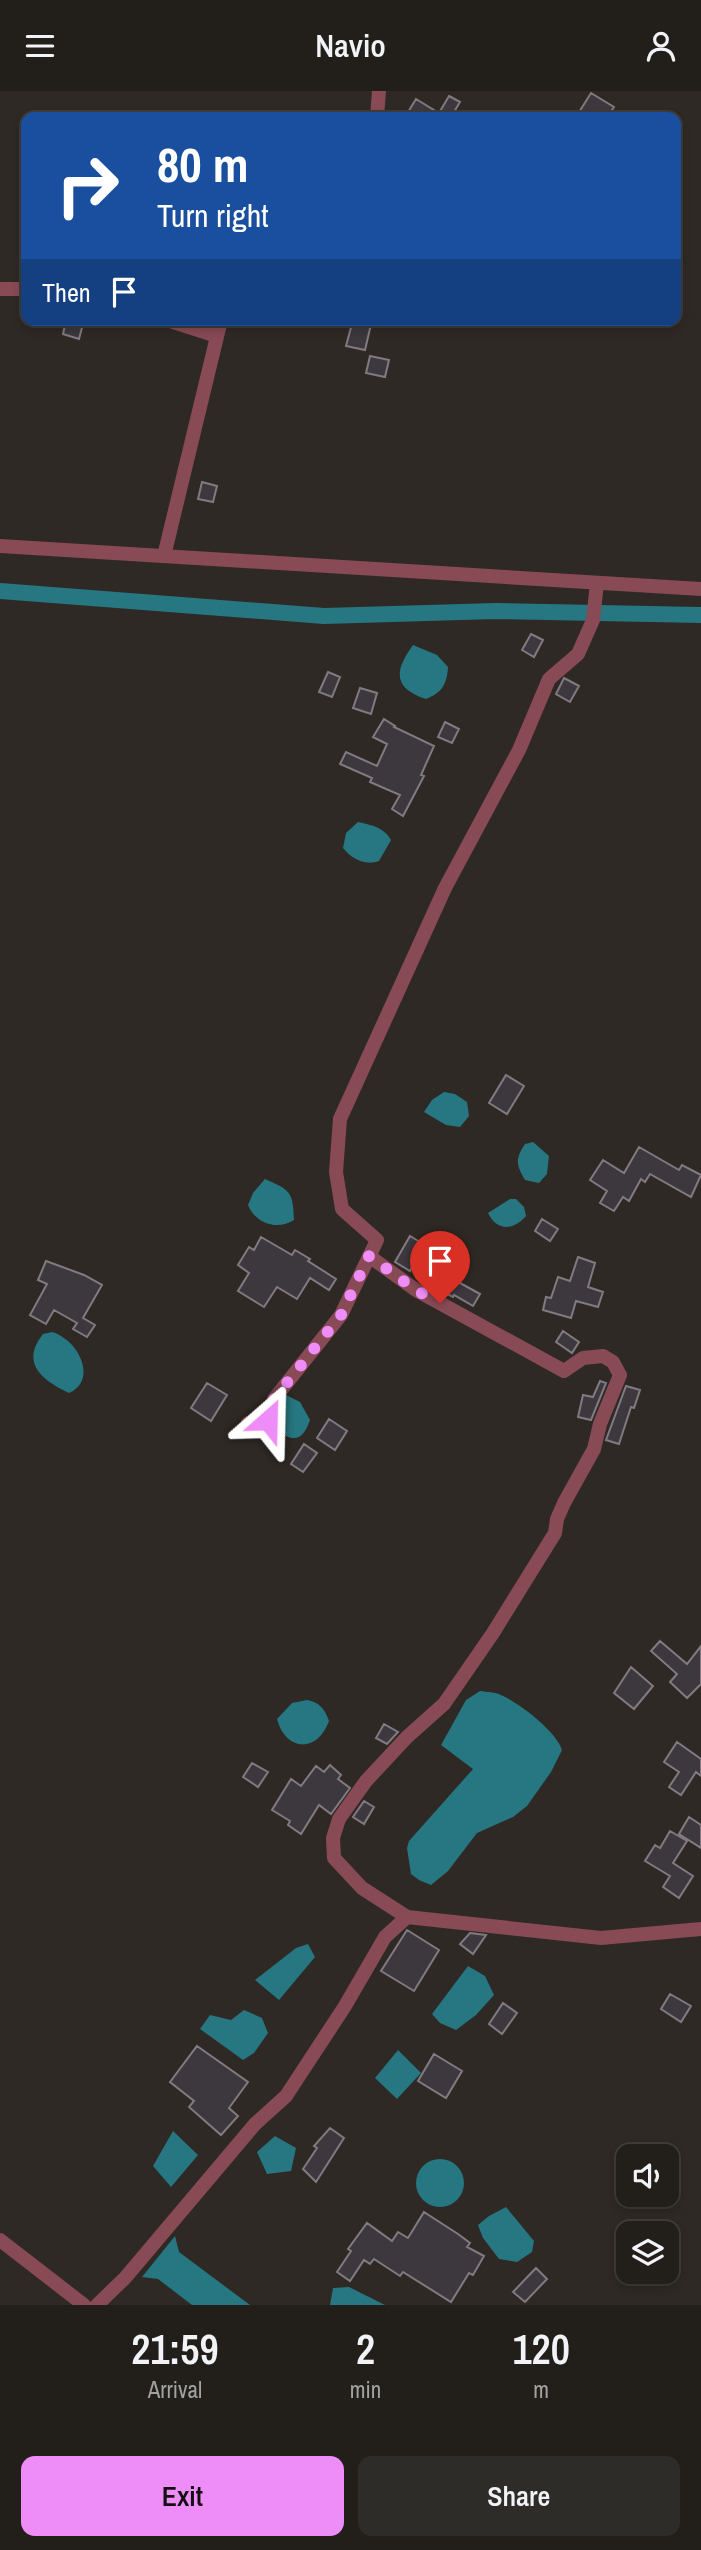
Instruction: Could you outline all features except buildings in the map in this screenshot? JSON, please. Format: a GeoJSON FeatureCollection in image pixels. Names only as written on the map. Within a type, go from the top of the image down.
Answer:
{"type":"FeatureCollection","features":[{"type":"Feature","properties":{"kind":"street"},"geometry":{"type":"LineString","coordinates":[[377,112],[379,91]]}},
{"type":"Feature","properties":{"kind":"street"},"geometry":{"type":"LineString","coordinates":[[0,289],[21,289]]}},
{"type":"Feature","properties":{"kind":"street"},"geometry":{"type":"LineString","coordinates":[[185,326],[218,337]]}},
{"type":"Feature","properties":{"kind":"street"},"geometry":{"type":"LineString","coordinates":[[164,556],[220,326]]}},
{"type":"Feature","properties":{"kind":"street"},"geometry":{"type":"LineString","coordinates":[[0,546],[597,587],[701,589]]}},
{"type":"Feature","properties":{"kind":"street"},"geometry":{"type":"LineString","coordinates":[[248,1423],[268,1420],[274,1399],[341,1315],[377,1240],[342,1209],[335,1172],[340,1119],[445,888],[519,750],[549,679],[578,654],[593,620],[597,587]]}},
{"type":"Feature","properties":{"kind":"street"},"geometry":{"type":"LineString","coordinates":[[369,1256],[416,1290],[564,1370],[583,1359],[603,1356],[613,1362],[620,1375],[600,1424],[594,1449],[564,1503],[557,1519],[555,1533],[444,1704],[407,1737],[366,1781],[336,1827],[333,1838],[334,1858],[362,1888],[407,1917],[601,1938],[701,1929]]}},
{"type":"Feature","properties":{"kind":"street"},"geometry":{"type":"LineString","coordinates":[[97,2305],[125,2278],[255,2124],[286,2096],[345,2006],[385,1937],[407,1917]]}},
{"type":"Feature","properties":{"kind":"street"},"geometry":{"type":"LineString","coordinates":[[0,2240],[84,2305]]}},
{"type":"Feature","properties":{"kind":"water"},"geometry":{"type":"Polygon","coordinates":[[[413,645],[437,655],[448,667],[443,687],[426,699],[407,690],[400,678],[402,663],[413,645]]]}},
{"type":"Feature","properties":{"kind":"water"},"geometry":{"type":"Polygon","coordinates":[[[358,822],[381,829],[391,840],[379,861],[369,863],[359,860],[343,848],[346,833],[358,822]]]}},
{"type":"Feature","properties":{"kind":"water"},"geometry":{"type":"Polygon","coordinates":[[[444,1092],[455,1094],[467,1102],[469,1116],[460,1127],[446,1125],[424,1112],[432,1100],[444,1092]]]}},
{"type":"Feature","properties":{"kind":"water"},"geometry":{"type":"Polygon","coordinates":[[[533,1142],[549,1156],[547,1174],[539,1183],[525,1180],[518,1166],[518,1158],[525,1144],[533,1142]]]}},
{"type":"Feature","properties":{"kind":"water"},"geometry":{"type":"Polygon","coordinates":[[[265,1179],[285,1189],[291,1197],[294,1220],[274,1225],[261,1221],[251,1211],[248,1205],[253,1193],[265,1179]]]}},
{"type":"Feature","properties":{"kind":"water"},"geometry":{"type":"Polygon","coordinates":[[[510,1199],[516,1199],[524,1207],[526,1216],[511,1226],[501,1226],[488,1213],[510,1199]]]}},
{"type":"Feature","properties":{"kind":"water"},"geometry":{"type":"Polygon","coordinates":[[[52,1332],[70,1343],[82,1361],[82,1379],[78,1387],[69,1393],[43,1376],[34,1362],[36,1344],[43,1334],[52,1332]]]}},
{"type":"Feature","properties":{"kind":"water"},"geometry":{"type":"Polygon","coordinates":[[[286,1395],[300,1402],[310,1420],[304,1432],[294,1438],[277,1431],[276,1412],[286,1395]]]}},
{"type":"Feature","properties":{"kind":"water"},"geometry":{"type":"Polygon","coordinates":[[[480,1691],[501,1695],[527,1711],[545,1726],[562,1750],[551,1772],[527,1806],[513,1817],[477,1833],[448,1871],[431,1885],[411,1874],[407,1848],[409,1841],[473,1769],[441,1745],[466,1700],[480,1691]]]}},
{"type":"Feature","properties":{"kind":"water"},"geometry":{"type":"Polygon","coordinates":[[[307,1700],[321,1707],[329,1721],[317,1739],[302,1744],[287,1737],[277,1719],[292,1703],[307,1700]]]}},
{"type":"Feature","properties":{"kind":"water"},"geometry":{"type":"Polygon","coordinates":[[[308,1944],[315,1957],[279,2000],[255,1980],[296,1948],[308,1944]]]}},
{"type":"Feature","properties":{"kind":"water"},"geometry":{"type":"Polygon","coordinates":[[[468,1966],[485,1976],[494,1995],[476,2015],[456,2030],[440,2023],[432,2014],[468,1966]]]}},
{"type":"Feature","properties":{"kind":"water"},"geometry":{"type":"Polygon","coordinates":[[[244,2010],[262,2018],[268,2033],[254,2053],[243,2060],[200,2029],[210,2015],[231,2020],[244,2010]]]}},
{"type":"Feature","properties":{"kind":"water"},"geometry":{"type":"Polygon","coordinates":[[[398,2050],[421,2073],[397,2099],[375,2078],[398,2050]]]}},
{"type":"Feature","properties":{"kind":"water"},"geometry":{"type":"Polygon","coordinates":[[[173,2131],[198,2155],[171,2187],[153,2166],[173,2131]]]}},
{"type":"Feature","properties":{"kind":"water"},"geometry":{"type":"Polygon","coordinates":[[[275,2136],[296,2148],[291,2171],[267,2174],[257,2152],[275,2136]]]}},
{"type":"Feature","properties":{"kind":"water"},"geometry":{"type":"Polygon","coordinates":[[[440,2159],[457,2166],[464,2183],[457,2200],[440,2207],[423,2200],[416,2183],[423,2166],[440,2159]]]}},
{"type":"Feature","properties":{"kind":"water"},"geometry":{"type":"Polygon","coordinates":[[[506,2207],[534,2241],[532,2252],[517,2262],[499,2259],[483,2238],[478,2225],[506,2207]]]}},
{"type":"Feature","properties":{"kind":"water"},"geometry":{"type":"Polygon","coordinates":[[[175,2236],[179,2252],[250,2305],[192,2305],[158,2279],[142,2277],[175,2236]]]}},
{"type":"Feature","properties":{"kind":"water"},"geometry":{"type":"Polygon","coordinates":[[[349,2287],[385,2305],[330,2305],[333,2288],[349,2287]]]}},
{"type":"Feature","properties":{"kind":"waterway"},"geometry":{"type":"LineString","coordinates":[[0,591],[324,616],[496,611],[701,615]]}},
{"type":"Feature","properties":{"kind":"route"},"geometry":{"type":"LineString","coordinates":[[268,1420],[274,1399],[341,1315],[369,1256],[416,1290],[440,1303]]}}]}
